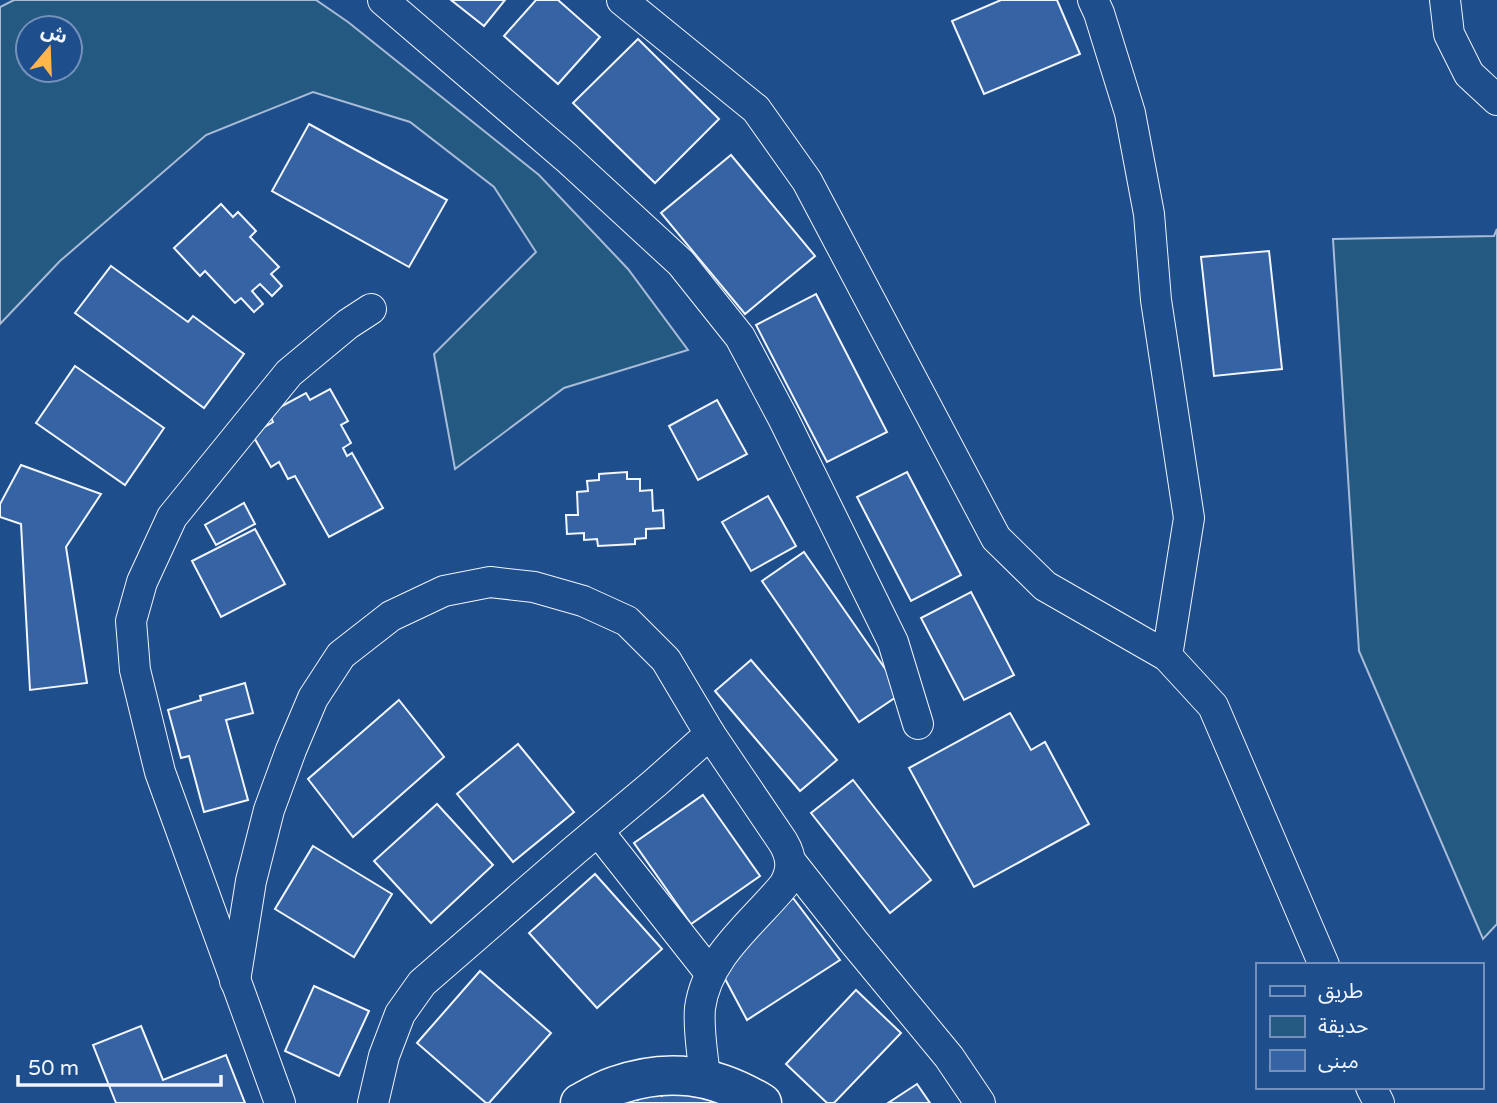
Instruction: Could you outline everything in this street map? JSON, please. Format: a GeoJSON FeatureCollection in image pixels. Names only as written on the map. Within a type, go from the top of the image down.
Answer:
{"type":"FeatureCollection","features":[{"type":"Feature","properties":{"kind":"main road"},"geometry":{"type":"LineString","coordinates":[[580,1103],[612,1087],[642,1078],[674,1075],[705,1078],[740,1090],[762,1103]]}},
{"type":"Feature","properties":{"kind":"street"},"geometry":{"type":"LineString","coordinates":[[383,0],[568,158],[681,263],[740,337],[783,418],[893,642],[918,724]]}},
{"type":"Feature","properties":{"kind":"street"},"geometry":{"type":"LineString","coordinates":[[622,0],[756,109],[807,181],[996,538],[1045,586],[1167,656],[1213,706],[1323,963]]}},
{"type":"Feature","properties":{"kind":"street"},"geometry":{"type":"LineString","coordinates":[[1093,0],[1130,113],[1149,214],[1156,300],[1189,518],[1167,656]]}},
{"type":"Feature","properties":{"kind":"street"},"geometry":{"type":"LineString","coordinates":[[1445,0],[1449,34],[1469,74],[1497,100]]}},
{"type":"Feature","properties":{"kind":"street"},"geometry":{"type":"LineString","coordinates":[[280,1103],[160,772],[135,670],[131,621],[142,582],[172,517],[289,373],[348,324],[371,309]]}},
{"type":"Feature","properties":{"kind":"street"},"geometry":{"type":"LineString","coordinates":[[235,981],[251,881],[269,810],[313,698],[341,654],[391,616],[444,591],[490,582],[534,587],[583,601],[626,621],[666,660],[710,734],[789,851],[791,862],[784,885],[719,959],[710,973],[700,1011],[705,1078]]}},
{"type":"Feature","properties":{"kind":"street"},"geometry":{"type":"LineString","coordinates":[[373,1103],[384,1056],[400,1014],[422,983],[710,734]]}},
{"type":"Feature","properties":{"kind":"street"},"geometry":{"type":"LineString","coordinates":[[598,831],[710,973]]}},
{"type":"Feature","properties":{"kind":"street"},"geometry":{"type":"LineString","coordinates":[[791,862],[949,1057],[980,1103]]}},
{"type":"Feature","properties":{"kind":"green space"},"geometry":{"type":"Polygon","coordinates":[[[14,0],[316,0],[348,22],[539,175],[628,269],[688,350],[564,388],[455,469],[434,354],[536,252],[494,187],[410,122],[313,92],[206,135],[60,261],[0,324],[0,7],[14,0]]]}},
{"type":"Feature","properties":{"kind":"green space"},"geometry":{"type":"Polygon","coordinates":[[[1497,229],[1497,924],[1483,939],[1359,651],[1333,239],[1494,236],[1497,229]]]}},
{"type":"Feature","properties":{"kind":"building"},"geometry":{"type":"Polygon","coordinates":[[[451,0],[505,0],[484,26],[451,0]]]}},
{"type":"Feature","properties":{"kind":"building"},"geometry":{"type":"Polygon","coordinates":[[[536,0],[558,0],[600,37],[558,84],[504,36],[536,0]]]}},
{"type":"Feature","properties":{"kind":"building"},"geometry":{"type":"Polygon","coordinates":[[[1001,0],[1057,0],[1080,54],[984,94],[952,21],[1001,0]]]}},
{"type":"Feature","properties":{"kind":"building"},"geometry":{"type":"Polygon","coordinates":[[[638,39],[719,119],[655,183],[573,103],[638,39]]]}},
{"type":"Feature","properties":{"kind":"building"},"geometry":{"type":"Polygon","coordinates":[[[309,124],[447,200],[409,267],[272,191],[309,124]]]}},
{"type":"Feature","properties":{"kind":"building"},"geometry":{"type":"Polygon","coordinates":[[[731,155],[815,256],[745,314],[661,213],[731,155]]]}},
{"type":"Feature","properties":{"kind":"building"},"geometry":{"type":"Polygon","coordinates":[[[221,204],[233,217],[238,212],[256,231],[250,237],[279,267],[271,274],[282,286],[272,296],[260,284],[252,291],[263,304],[254,312],[241,298],[235,303],[205,271],[200,276],[174,248],[221,204]]]}},
{"type":"Feature","properties":{"kind":"building"},"geometry":{"type":"Polygon","coordinates":[[[1269,251],[1282,369],[1214,376],[1201,257],[1269,251]]]}},
{"type":"Feature","properties":{"kind":"building"},"geometry":{"type":"Polygon","coordinates":[[[111,266],[188,322],[193,316],[244,354],[204,408],[75,313],[111,266]]]}},
{"type":"Feature","properties":{"kind":"building"},"geometry":{"type":"Polygon","coordinates":[[[816,294],[887,432],[827,462],[756,325],[816,294]]]}},
{"type":"Feature","properties":{"kind":"building"},"geometry":{"type":"Polygon","coordinates":[[[75,366],[164,428],[125,485],[36,423],[75,366]]]}},
{"type":"Feature","properties":{"kind":"building"},"geometry":{"type":"Polygon","coordinates":[[[330,389],[348,421],[341,425],[351,443],[343,448],[347,456],[352,453],[383,508],[329,537],[295,476],[288,479],[279,462],[271,467],[252,434],[273,422],[269,413],[306,393],[310,400],[330,389]]]}},
{"type":"Feature","properties":{"kind":"building"},"geometry":{"type":"Polygon","coordinates":[[[717,400],[747,454],[698,480],[669,426],[717,400]]]}},
{"type":"Feature","properties":{"kind":"building"},"geometry":{"type":"Polygon","coordinates":[[[21,465],[101,494],[66,547],[87,683],[30,690],[21,524],[0,517],[0,504],[21,465]]]}},
{"type":"Feature","properties":{"kind":"building"},"geometry":{"type":"Polygon","coordinates":[[[627,472],[627,479],[640,479],[640,491],[652,490],[653,511],[663,510],[664,528],[646,529],[646,538],[635,539],[635,544],[598,546],[597,539],[584,540],[584,533],[567,534],[566,515],[578,515],[577,492],[588,491],[587,481],[599,480],[599,474],[627,472]]]}},
{"type":"Feature","properties":{"kind":"building"},"geometry":{"type":"Polygon","coordinates":[[[907,472],[961,575],[911,601],[857,497],[907,472]]]}},
{"type":"Feature","properties":{"kind":"building"},"geometry":{"type":"Polygon","coordinates":[[[768,496],[796,546],[751,571],[722,522],[768,496]]]}},
{"type":"Feature","properties":{"kind":"building"},"geometry":{"type":"Polygon","coordinates":[[[244,503],[255,524],[216,545],[205,525],[244,503]]]}},
{"type":"Feature","properties":{"kind":"building"},"geometry":{"type":"Polygon","coordinates":[[[255,529],[285,584],[221,617],[192,561],[255,529]]]}},
{"type":"Feature","properties":{"kind":"building"},"geometry":{"type":"Polygon","coordinates":[[[804,552],[902,693],[859,722],[762,581],[804,552]]]}},
{"type":"Feature","properties":{"kind":"building"},"geometry":{"type":"Polygon","coordinates":[[[971,592],[1014,675],[964,700],[921,618],[971,592]]]}},
{"type":"Feature","properties":{"kind":"building"},"geometry":{"type":"Polygon","coordinates":[[[751,660],[837,760],[800,791],[715,691],[751,660]]]}},
{"type":"Feature","properties":{"kind":"building"},"geometry":{"type":"Polygon","coordinates":[[[245,683],[253,713],[226,720],[248,800],[204,812],[189,756],[181,758],[168,710],[201,700],[200,696],[245,683]]]}},
{"type":"Feature","properties":{"kind":"building"},"geometry":{"type":"Polygon","coordinates":[[[399,700],[444,757],[353,837],[308,779],[399,700]]]}},
{"type":"Feature","properties":{"kind":"building"},"geometry":{"type":"Polygon","coordinates":[[[1010,713],[1031,750],[1045,742],[1089,824],[974,887],[909,768],[1010,713]]]}},
{"type":"Feature","properties":{"kind":"building"},"geometry":{"type":"Polygon","coordinates":[[[518,744],[574,812],[513,862],[457,794],[518,744]]]}},
{"type":"Feature","properties":{"kind":"building"},"geometry":{"type":"Polygon","coordinates":[[[853,780],[931,880],[890,913],[811,813],[853,780]]]}},
{"type":"Feature","properties":{"kind":"building"},"geometry":{"type":"Polygon","coordinates":[[[703,795],[760,876],[691,924],[634,843],[703,795]]]}},
{"type":"Feature","properties":{"kind":"building"},"geometry":{"type":"Polygon","coordinates":[[[437,804],[493,865],[431,923],[374,861],[437,804]]]}},
{"type":"Feature","properties":{"kind":"building"},"geometry":{"type":"Polygon","coordinates":[[[313,846],[392,894],[354,957],[275,909],[313,846]]]}},
{"type":"Feature","properties":{"kind":"building"},"geometry":{"type":"Polygon","coordinates":[[[595,874],[662,949],[597,1008],[529,933],[595,874]]]}},
{"type":"Feature","properties":{"kind":"building"},"geometry":{"type":"Polygon","coordinates":[[[793,898],[840,960],[747,1020],[723,975],[728,952],[793,898]]]}},
{"type":"Feature","properties":{"kind":"building"},"geometry":{"type":"Polygon","coordinates":[[[480,971],[551,1033],[489,1103],[417,1043],[480,971]]]}},
{"type":"Feature","properties":{"kind":"building"},"geometry":{"type":"Polygon","coordinates":[[[314,986],[369,1011],[339,1076],[285,1051],[314,986]]]}},
{"type":"Feature","properties":{"kind":"building"},"geometry":{"type":"Polygon","coordinates":[[[856,990],[901,1033],[834,1103],[827,1103],[786,1064],[856,990]]]}},
{"type":"Feature","properties":{"kind":"building"},"geometry":{"type":"Polygon","coordinates":[[[141,1026],[163,1080],[226,1055],[245,1103],[116,1103],[93,1045],[141,1026]]]}},
{"type":"Feature","properties":{"kind":"building"},"geometry":{"type":"Polygon","coordinates":[[[917,1084],[930,1103],[888,1103],[917,1084]]]}},
{"type":"Feature","properties":{"kind":"building"},"geometry":{"type":"Polygon","coordinates":[[[654,1088],[662,1096],[669,1090],[710,1098],[715,1103],[617,1103],[630,1091],[638,1100],[654,1088]]]}}]}
